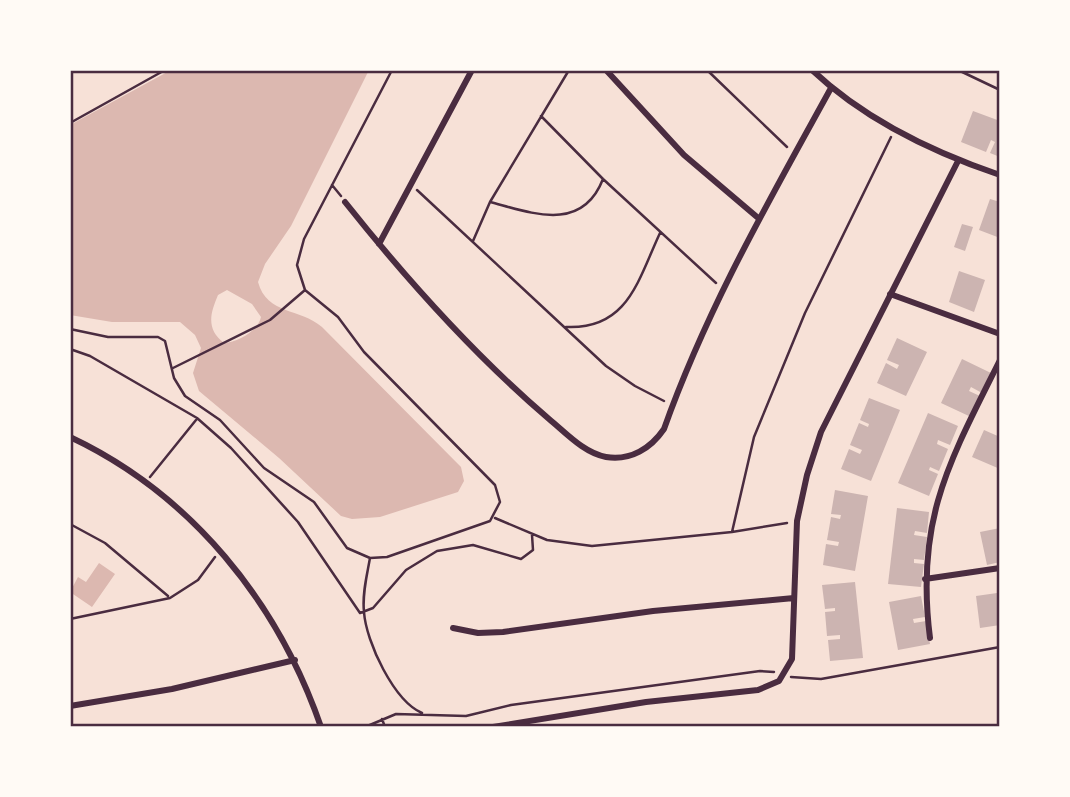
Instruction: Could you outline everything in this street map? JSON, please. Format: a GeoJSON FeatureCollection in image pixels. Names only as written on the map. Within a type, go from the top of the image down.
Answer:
{"type":"FeatureCollection","features":[{"type":"Feature","properties":{"kind":"street"},"geometry":{"type":"LineString","coordinates":[[379,244],[472,70]]}},
{"type":"Feature","properties":{"kind":"street"},"geometry":{"type":"LineString","coordinates":[[606,70],[684,155],[758,217]]}},
{"type":"Feature","properties":{"kind":"street"},"geometry":{"type":"LineString","coordinates":[[812,70],[831,88],[895,130],[958,161],[1000,175]]}},
{"type":"Feature","properties":{"kind":"street"},"geometry":{"type":"LineString","coordinates":[[345,202],[379,244],[485,359],[534,405],[593,453],[620,458],[646,449],[664,429],[722,289],[758,217],[831,88]]}},
{"type":"Feature","properties":{"kind":"street"},"geometry":{"type":"LineString","coordinates":[[493,727],[646,702],[758,690],[772,685],[784,675],[794,650],[797,521],[821,432],[958,161]]}},
{"type":"Feature","properties":{"kind":"street"},"geometry":{"type":"LineString","coordinates":[[890,294],[1000,334]]}},
{"type":"Feature","properties":{"kind":"street"},"geometry":{"type":"LineString","coordinates":[[930,638],[925,579],[930,522],[937,494],[955,450],[1000,360]]}},
{"type":"Feature","properties":{"kind":"street"},"geometry":{"type":"LineString","coordinates":[[70,437],[146,482],[221,551],[262,604],[295,660],[321,727]]}},
{"type":"Feature","properties":{"kind":"street"},"geometry":{"type":"LineString","coordinates":[[925,579],[1000,569]]}},
{"type":"Feature","properties":{"kind":"street"},"geometry":{"type":"LineString","coordinates":[[453,628],[478,633],[503,632],[653,611],[794,598]]}},
{"type":"Feature","properties":{"kind":"street"},"geometry":{"type":"LineString","coordinates":[[70,706],[172,689],[295,660]]}},
{"type":"Feature","properties":{"kind":"path"},"geometry":{"type":"LineString","coordinates":[[70,123],[165,70]]}},
{"type":"Feature","properties":{"kind":"path"},"geometry":{"type":"LineString","coordinates":[[70,329],[108,337],[162,338],[168,345],[172,369],[185,396],[220,420],[264,468],[314,502],[346,548],[370,558],[396,554],[481,525],[494,517],[500,502],[495,485],[364,352],[338,317],[305,290],[298,274],[298,256],[331,185],[392,70]]}},
{"type":"Feature","properties":{"kind":"path"},"geometry":{"type":"LineString","coordinates":[[473,242],[490,202],[569,70]]}},
{"type":"Feature","properties":{"kind":"path"},"geometry":{"type":"LineString","coordinates":[[707,70],[794,154]]}},
{"type":"Feature","properties":{"kind":"path"},"geometry":{"type":"LineString","coordinates":[[958,70],[1000,90]]}},
{"type":"Feature","properties":{"kind":"path"},"geometry":{"type":"LineString","coordinates":[[541,116],[603,179],[722,289]]}},
{"type":"Feature","properties":{"kind":"path"},"geometry":{"type":"LineString","coordinates":[[732,532],[754,437],[805,313],[895,130]]}},
{"type":"Feature","properties":{"kind":"path"},"geometry":{"type":"LineString","coordinates":[[490,202],[545,216],[561,215],[589,202],[603,179]]}},
{"type":"Feature","properties":{"kind":"path"},"geometry":{"type":"LineString","coordinates":[[331,185],[345,202]]}},
{"type":"Feature","properties":{"kind":"path"},"geometry":{"type":"LineString","coordinates":[[411,185],[620,377],[673,405]]}},
{"type":"Feature","properties":{"kind":"path"},"geometry":{"type":"LineString","coordinates":[[564,327],[594,326],[618,313],[626,303],[660,233]]}},
{"type":"Feature","properties":{"kind":"path"},"geometry":{"type":"LineString","coordinates":[[172,369],[231,342],[270,320],[305,290]]}},
{"type":"Feature","properties":{"kind":"path"},"geometry":{"type":"LineString","coordinates":[[70,349],[90,356],[197,418],[277,497],[360,613],[373,608],[406,570],[437,551],[473,545],[521,559],[533,550],[532,535]]}},
{"type":"Feature","properties":{"kind":"path"},"geometry":{"type":"LineString","coordinates":[[146,482],[197,418]]}},
{"type":"Feature","properties":{"kind":"path"},"geometry":{"type":"LineString","coordinates":[[494,517],[532,535],[592,546],[732,532],[797,521]]}},
{"type":"Feature","properties":{"kind":"path"},"geometry":{"type":"LineString","coordinates":[[70,524],[105,543],[170,598]]}},
{"type":"Feature","properties":{"kind":"path"},"geometry":{"type":"LineString","coordinates":[[70,619],[170,598],[198,580],[208,564],[221,551]]}},
{"type":"Feature","properties":{"kind":"path"},"geometry":{"type":"LineString","coordinates":[[370,558],[364,613],[393,688],[412,708],[426,714]]}},
{"type":"Feature","properties":{"kind":"path"},"geometry":{"type":"LineString","coordinates":[[365,727],[396,714],[466,716],[510,705],[760,671],[802,680],[821,680],[1000,647]]}},
{"type":"Feature","properties":{"kind":"path"},"geometry":{"type":"LineString","coordinates":[[382,719],[385,727]]}},
{"type":"Feature","properties":{"kind":"shaded area"},"geometry":{"type":"Polygon","coordinates":[[[171,70],[369,70],[291,226],[265,264],[258,282],[262,293],[276,306],[322,327],[461,467],[464,481],[458,492],[380,517],[352,519],[341,516],[279,458],[199,391],[193,373],[201,348],[195,335],[180,322],[112,322],[70,315],[70,125],[171,70]],[[227,290],[218,295],[211,321],[218,338],[224,343],[229,342],[241,338],[256,327],[261,317],[252,304],[227,290]]]}},
{"type":"Feature","properties":{"kind":"shaded area"},"geometry":{"type":"Polygon","coordinates":[[[99,563],[115,574],[92,607],[70,592],[78,577],[86,582],[99,563]]]}},
{"type":"Feature","properties":{"kind":"building"},"geometry":{"type":"Polygon","coordinates":[[[973,111],[1000,121],[1000,157],[990,153],[995,142],[991,140],[986,152],[961,142],[973,111]]]}},
{"type":"Feature","properties":{"kind":"building"},"geometry":{"type":"Polygon","coordinates":[[[990,199],[1000,202],[1000,238],[979,230],[990,199]]]}},
{"type":"Feature","properties":{"kind":"building"},"geometry":{"type":"Polygon","coordinates":[[[962,224],[973,227],[965,251],[954,247],[962,224]]]}},
{"type":"Feature","properties":{"kind":"building"},"geometry":{"type":"Polygon","coordinates":[[[959,271],[985,280],[974,312],[949,302],[959,271]]]}},
{"type":"Feature","properties":{"kind":"building"},"geometry":{"type":"Polygon","coordinates":[[[897,338],[927,352],[906,396],[877,383],[886,363],[897,369],[899,365],[887,360],[897,338]]]}},
{"type":"Feature","properties":{"kind":"building"},"geometry":{"type":"Polygon","coordinates":[[[962,359],[991,373],[982,393],[971,387],[969,391],[980,396],[971,417],[941,403],[962,359]]]}},
{"type":"Feature","properties":{"kind":"building"},"geometry":{"type":"Polygon","coordinates":[[[869,398],[900,410],[871,481],[841,469],[849,449],[860,454],[862,450],[850,445],[859,423],[868,427],[869,424],[860,420],[869,398]]]}},
{"type":"Feature","properties":{"kind":"building"},"geometry":{"type":"Polygon","coordinates":[[[928,413],[958,426],[950,445],[938,440],[937,444],[948,449],[939,471],[930,467],[929,470],[938,474],[929,496],[898,483],[928,413]]]}},
{"type":"Feature","properties":{"kind":"building"},"geometry":{"type":"Polygon","coordinates":[[[984,430],[1000,437],[1000,469],[972,457],[984,430]]]}},
{"type":"Feature","properties":{"kind":"building"},"geometry":{"type":"Polygon","coordinates":[[[835,490],[868,496],[855,571],[823,565],[826,544],[838,546],[839,542],[827,540],[831,517],[840,519],[841,515],[831,514],[835,490]]]}},
{"type":"Feature","properties":{"kind":"building"},"geometry":{"type":"Polygon","coordinates":[[[897,508],[929,512],[927,533],[915,531],[914,535],[927,537],[924,560],[914,559],[914,563],[924,564],[921,587],[888,584],[897,508]]]}},
{"type":"Feature","properties":{"kind":"building"},"geometry":{"type":"Polygon","coordinates":[[[1000,528],[1000,562],[987,565],[980,532],[1000,528]]]}},
{"type":"Feature","properties":{"kind":"building"},"geometry":{"type":"Polygon","coordinates":[[[855,582],[863,658],[830,661],[828,640],[840,639],[840,635],[827,636],[825,612],[835,611],[835,608],[825,609],[822,585],[855,582]]]}},
{"type":"Feature","properties":{"kind":"building"},"geometry":{"type":"Polygon","coordinates":[[[997,593],[1000,625],[980,628],[976,596],[997,593]]]}},
{"type":"Feature","properties":{"kind":"building"},"geometry":{"type":"Polygon","coordinates":[[[921,596],[925,617],[913,619],[914,623],[926,621],[930,644],[898,650],[889,602],[921,596]]]}}]}
